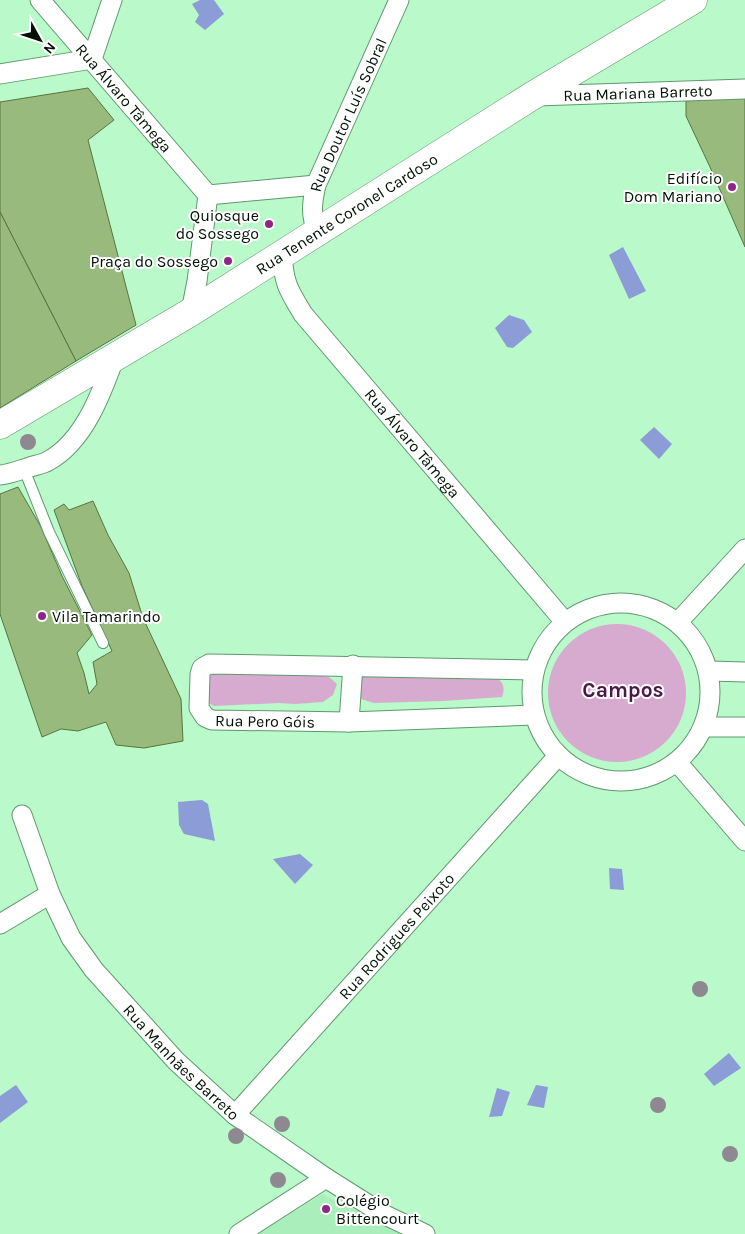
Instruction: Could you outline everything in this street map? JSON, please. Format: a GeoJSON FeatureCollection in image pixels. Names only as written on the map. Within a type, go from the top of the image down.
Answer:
{"type":"FeatureCollection","features":[{"type":"Feature","properties":{"kind":"main road","name":"Rua Tenente Coronel Cardoso"},"geometry":{"type":"LineString","coordinates":[[0,425],[191,312],[532,96],[692,0]]}},
{"type":"Feature","properties":{"kind":"street","name":"Rua Álvaro Tâmega"},"geometry":{"type":"LineString","coordinates":[[40,0],[208,195]]}},
{"type":"Feature","properties":{"kind":"street"},"geometry":{"type":"LineString","coordinates":[[0,74],[92,59],[112,0]]}},
{"type":"Feature","properties":{"kind":"street","name":"Rua Doutor Luís Sobral"},"geometry":{"type":"LineString","coordinates":[[318,232],[312,214],[316,185],[399,0]]}},
{"type":"Feature","properties":{"kind":"street","name":"Rua Mariana Barreto"},"geometry":{"type":"LineString","coordinates":[[532,96],[745,89]]}},
{"type":"Feature","properties":{"kind":"street"},"geometry":{"type":"LineString","coordinates":[[191,312],[208,195],[316,185]]}},
{"type":"Feature","properties":{"kind":"street","name":"Rua Álvaro Tâmega"},"geometry":{"type":"LineString","coordinates":[[282,254],[287,288],[304,314],[565,622]]}},
{"type":"Feature","properties":{"kind":"street"},"geometry":{"type":"LineString","coordinates":[[0,475],[47,462],[65,449],[86,422],[105,385],[116,356]]}},
{"type":"Feature","properties":{"kind":"street"},"geometry":{"type":"LineString","coordinates":[[678,622],[745,549]]}},
{"type":"Feature","properties":{"kind":"street"},"geometry":{"type":"LineString","coordinates":[[622,602],[652,607],[678,622],[697,644],[709,671],[711,691],[709,709],[703,727],[677,762],[648,778],[616,782],[585,775],[558,756],[543,738],[534,715],[534,670],[546,643],[565,622],[592,607],[622,602]]}},
{"type":"Feature","properties":{"kind":"street","name":"Rua Pero Góis"},"geometry":{"type":"LineString","coordinates":[[534,670],[353,665],[208,664],[202,668],[200,674],[199,708],[205,717],[212,720],[349,722],[534,715]]}},
{"type":"Feature","properties":{"kind":"street"},"geometry":{"type":"LineString","coordinates":[[349,722],[353,665]]}},
{"type":"Feature","properties":{"kind":"street"},"geometry":{"type":"LineString","coordinates":[[709,671],[745,672]]}},
{"type":"Feature","properties":{"kind":"street"},"geometry":{"type":"LineString","coordinates":[[703,727],[745,726]]}},
{"type":"Feature","properties":{"kind":"street","name":"Rua Rodrigues Peixoto"},"geometry":{"type":"LineString","coordinates":[[235,1115],[558,756]]}},
{"type":"Feature","properties":{"kind":"street"},"geometry":{"type":"LineString","coordinates":[[677,762],[745,840]]}},
{"type":"Feature","properties":{"kind":"street","name":"Rua Manhães Barreto"},"geometry":{"type":"LineString","coordinates":[[22,814],[50,894],[72,938],[94,970],[176,1061],[235,1115],[326,1178],[383,1214],[425,1234]]}},
{"type":"Feature","properties":{"kind":"street"},"geometry":{"type":"LineString","coordinates":[[0,924],[50,894]]}},
{"type":"Feature","properties":{"kind":"street"},"geometry":{"type":"LineString","coordinates":[[239,1234],[326,1178]]}},
{"type":"Feature","properties":{"kind":"lane"},"geometry":{"type":"LineString","coordinates":[[24,469],[49,532],[103,643]]}},
{"type":"Feature","properties":{"kind":"shaded area"},"geometry":{"type":"Polygon","coordinates":[[[617,624],[643,629],[666,644],[681,667],[686,693],[681,719],[666,742],[643,757],[617,762],[591,757],[568,742],[553,719],[548,693],[553,667],[568,644],[591,629],[617,624]]]}},
{"type":"Feature","properties":{"kind":"shaded area"},"geometry":{"type":"Polygon","coordinates":[[[215,671],[316,675],[329,677],[337,684],[333,695],[323,702],[214,706],[204,700],[207,677],[215,671]]]}},
{"type":"Feature","properties":{"kind":"shaded area"},"geometry":{"type":"Polygon","coordinates":[[[362,675],[497,678],[503,686],[503,691],[502,697],[374,703],[361,699],[358,692],[357,684],[362,675]]]}},
{"type":"Feature","properties":{"kind":"shaded area","name":"Colégio Bittencourt"},"geometry":{"type":"Polygon","coordinates":[[[322,1194],[408,1234],[259,1234],[322,1194]]]}},
{"type":"Feature","properties":{"kind":"water"},"geometry":{"type":"Polygon","coordinates":[[[200,0],[214,0],[224,14],[205,30],[195,22],[199,15],[192,4],[200,0]]]}},
{"type":"Feature","properties":{"kind":"water"},"geometry":{"type":"Polygon","coordinates":[[[623,247],[646,291],[629,299],[609,255],[623,247]]]}},
{"type":"Feature","properties":{"kind":"water"},"geometry":{"type":"Polygon","coordinates":[[[509,315],[524,320],[532,332],[513,348],[507,347],[495,328],[509,315]]]}},
{"type":"Feature","properties":{"kind":"water"},"geometry":{"type":"Polygon","coordinates":[[[654,427],[672,444],[659,459],[640,440],[654,427]]]}},
{"type":"Feature","properties":{"kind":"water"},"geometry":{"type":"Polygon","coordinates":[[[202,800],[208,804],[215,841],[184,834],[179,825],[178,802],[202,800]]]}},
{"type":"Feature","properties":{"kind":"water"},"geometry":{"type":"Polygon","coordinates":[[[300,854],[313,865],[295,884],[273,859],[300,854]]]}},
{"type":"Feature","properties":{"kind":"water"},"geometry":{"type":"Polygon","coordinates":[[[609,868],[622,869],[624,890],[610,889],[609,868]]]}},
{"type":"Feature","properties":{"kind":"water"},"geometry":{"type":"Polygon","coordinates":[[[729,1053],[741,1068],[714,1086],[704,1074],[729,1053]]]}},
{"type":"Feature","properties":{"kind":"water"},"geometry":{"type":"Polygon","coordinates":[[[16,1085],[28,1102],[0,1123],[0,1096],[16,1085]]]}},
{"type":"Feature","properties":{"kind":"water"},"geometry":{"type":"Polygon","coordinates":[[[536,1085],[548,1087],[544,1108],[527,1105],[536,1085]]]}},
{"type":"Feature","properties":{"kind":"water"},"geometry":{"type":"Polygon","coordinates":[[[497,1088],[510,1092],[502,1116],[489,1117],[497,1088]]]}},
{"type":"Feature","properties":{"kind":"building"},"geometry":{"type":"Polygon","coordinates":[[[88,88],[114,120],[88,140],[136,325],[76,361],[0,212],[0,102],[88,88]]]}},
{"type":"Feature","properties":{"kind":"building","name":"Edifício Dom Mariano"},"geometry":{"type":"Polygon","coordinates":[[[730,97],[745,98],[745,247],[686,116],[686,101],[730,97]]]}},
{"type":"Feature","properties":{"kind":"building"},"geometry":{"type":"Polygon","coordinates":[[[0,212],[76,361],[0,408],[0,212]]]}},
{"type":"Feature","properties":{"kind":"building","name":"Vila Tamarindo"},"geometry":{"type":"Polygon","coordinates":[[[18,487],[41,527],[62,576],[92,635],[77,653],[89,694],[97,684],[93,662],[112,651],[82,586],[54,510],[64,504],[69,510],[93,501],[108,535],[129,573],[143,618],[181,699],[183,741],[144,748],[116,745],[106,722],[78,731],[61,729],[42,737],[0,614],[0,494],[18,487]]]}},
{"type":"Feature","properties":{"kind":"place","name":"Edifício Dom Mariano"},"geometry":{"type":"Point","coordinates":[732,187]}},
{"type":"Feature","properties":{"kind":"place","name":"Quiosque do Sossego"},"geometry":{"type":"Point","coordinates":[269,224]}},
{"type":"Feature","properties":{"kind":"place","name":"Praça do Sossego"},"geometry":{"type":"Point","coordinates":[228,261]}},
{"type":"Feature","properties":{"kind":"place","name":"Vila Tamarindo"},"geometry":{"type":"Point","coordinates":[42,616]}},
{"type":"Feature","properties":{"kind":"place","name":"Colégio Bittencourt"},"geometry":{"type":"Point","coordinates":[326,1209]}},
{"type":"Feature","properties":{"kind":"district","name":"Campos"},"geometry":{"type":"Point","coordinates":[623,690]}}]}
